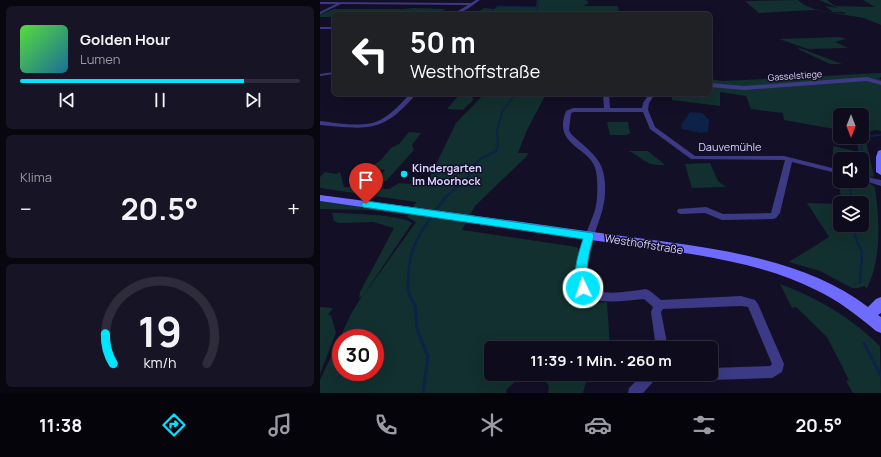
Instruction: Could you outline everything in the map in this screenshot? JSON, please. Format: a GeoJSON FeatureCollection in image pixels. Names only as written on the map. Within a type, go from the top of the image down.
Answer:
{"type":"FeatureCollection","features":[{"type":"Feature","properties":{"kind":"street"},"geometry":{"type":"LineString","coordinates":[[459,12],[478,0]]}},
{"type":"Feature","properties":{"kind":"street"},"geometry":{"type":"LineString","coordinates":[[320,1],[342,3],[473,4]]}},
{"type":"Feature","properties":{"kind":"street"},"geometry":{"type":"LineString","coordinates":[[320,14],[342,3]]}},
{"type":"Feature","properties":{"kind":"street"},"geometry":{"type":"LineString","coordinates":[[320,28],[332,28]]}},
{"type":"Feature","properties":{"kind":"street"},"geometry":{"type":"LineString","coordinates":[[320,75],[332,73]]}},
{"type":"Feature","properties":{"kind":"street","name":"Gasselstiege"},"geometry":{"type":"LineString","coordinates":[[712,85],[729,88],[744,88],[867,79],[881,83]]}},
{"type":"Feature","properties":{"kind":"street"},"geometry":{"type":"LineString","coordinates":[[320,123],[363,125],[376,124],[388,118],[412,96]]}},
{"type":"Feature","properties":{"kind":"street"},"geometry":{"type":"LineString","coordinates":[[606,96],[608,110]]}},
{"type":"Feature","properties":{"kind":"street"},"geometry":{"type":"LineString","coordinates":[[651,96],[646,103],[646,110],[569,111],[566,130],[568,135],[596,164],[599,170],[600,208],[582,257],[581,282],[587,292],[600,296],[646,294],[659,305]]}},
{"type":"Feature","properties":{"kind":"street","name":"Dauvemühle"},"geometry":{"type":"LineString","coordinates":[[646,110],[652,128],[690,157],[700,159],[789,159],[833,170]]}},
{"type":"Feature","properties":{"kind":"street"},"geometry":{"type":"LineString","coordinates":[[881,153],[881,172]]}},
{"type":"Feature","properties":{"kind":"street"},"geometry":{"type":"LineString","coordinates":[[681,211],[706,210],[722,217],[773,216],[776,213],[789,159]]}},
{"type":"Feature","properties":{"kind":"street"},"geometry":{"type":"LineString","coordinates":[[869,180],[881,183]]}},
{"type":"Feature","properties":{"kind":"street","name":"Westhoffstraße"},"geometry":{"type":"LineString","coordinates":[[320,198],[589,236],[732,259],[782,270],[827,287],[870,316],[881,326]]}},
{"type":"Feature","properties":{"kind":"street"},"geometry":{"type":"LineString","coordinates":[[659,305],[741,300],[751,303],[778,364],[778,368],[772,372],[718,374]]}},
{"type":"Feature","properties":{"kind":"street"},"geometry":{"type":"LineString","coordinates":[[870,316],[881,303]]}},
{"type":"Feature","properties":{"kind":"street"},"geometry":{"type":"LineString","coordinates":[[659,305],[656,312],[661,341]]}},
{"type":"Feature","properties":{"kind":"street"},"geometry":{"type":"LineString","coordinates":[[634,393],[645,381]]}},
{"type":"Feature","properties":{"kind":"green space"},"geometry":{"type":"Polygon","coordinates":[[[537,0],[586,0],[589,3],[583,6],[618,6],[619,12],[478,12],[484,8],[494,9],[497,6],[536,7],[537,0]]]}},
{"type":"Feature","properties":{"kind":"green space"},"geometry":{"type":"Polygon","coordinates":[[[798,0],[808,7],[826,12],[815,10],[759,13],[745,1],[798,0]]]}},
{"type":"Feature","properties":{"kind":"green space"},"geometry":{"type":"Polygon","coordinates":[[[819,0],[827,0],[835,6],[875,7],[863,0],[881,0],[881,25],[864,18],[828,12],[846,14],[843,12],[833,12],[825,6],[838,8],[819,0]]]}},
{"type":"Feature","properties":{"kind":"green space"},"geometry":{"type":"Polygon","coordinates":[[[334,9],[446,9],[440,12],[332,12],[332,17],[320,17],[320,14],[334,9]]]}},
{"type":"Feature","properties":{"kind":"green space"},"geometry":{"type":"Polygon","coordinates":[[[840,37],[846,39],[835,42],[848,48],[808,49],[779,39],[840,37]]]}},
{"type":"Feature","properties":{"kind":"green space"},"geometry":{"type":"Polygon","coordinates":[[[797,47],[842,64],[830,64],[800,50],[797,47]]]}},
{"type":"Feature","properties":{"kind":"green space"},"geometry":{"type":"Polygon","coordinates":[[[881,73],[881,77],[879,78],[881,80],[881,131],[876,130],[869,132],[869,108],[833,108],[833,129],[784,120],[783,113],[751,109],[746,96],[720,92],[720,106],[672,100],[672,96],[712,96],[712,79],[723,81],[881,73]]]}},
{"type":"Feature","properties":{"kind":"green space"},"geometry":{"type":"Polygon","coordinates":[[[458,96],[470,96],[474,99],[463,110],[447,109],[458,96]]]}},
{"type":"Feature","properties":{"kind":"green space"},"geometry":{"type":"Polygon","coordinates":[[[482,96],[545,96],[527,130],[518,153],[528,153],[527,156],[475,206],[462,230],[577,247],[579,253],[577,278],[579,289],[588,297],[595,300],[595,303],[607,302],[610,341],[484,341],[484,381],[516,381],[507,389],[506,393],[320,393],[320,380],[332,354],[332,381],[384,381],[384,329],[344,329],[362,296],[359,298],[360,292],[394,228],[373,222],[339,223],[334,221],[332,213],[387,216],[407,220],[412,223],[363,296],[416,222],[407,217],[408,215],[370,210],[320,209],[320,201],[409,214],[416,202],[320,188],[320,177],[325,172],[336,174],[340,172],[344,187],[389,189],[399,183],[426,185],[456,123],[482,96]]]}},
{"type":"Feature","properties":{"kind":"green space"},"geometry":{"type":"Polygon","coordinates":[[[607,122],[628,122],[630,133],[627,135],[610,135],[607,122]]]}},
{"type":"Feature","properties":{"kind":"green space"},"geometry":{"type":"Polygon","coordinates":[[[409,132],[421,133],[412,145],[414,150],[386,181],[376,181],[385,170],[374,169],[376,166],[373,165],[380,161],[391,148],[399,144],[409,132]]]}},
{"type":"Feature","properties":{"kind":"green space"},"geometry":{"type":"Polygon","coordinates":[[[857,144],[867,144],[868,152],[859,152],[857,144]]]}},
{"type":"Feature","properties":{"kind":"green space"},"geometry":{"type":"Polygon","coordinates":[[[833,146],[859,152],[833,152],[833,146]]]}},
{"type":"Feature","properties":{"kind":"green space"},"geometry":{"type":"Polygon","coordinates":[[[628,151],[648,151],[665,165],[648,163],[628,151]]]}},
{"type":"Feature","properties":{"kind":"green space"},"geometry":{"type":"Polygon","coordinates":[[[869,154],[874,176],[869,177],[869,154]]]}},
{"type":"Feature","properties":{"kind":"green space"},"geometry":{"type":"Polygon","coordinates":[[[710,163],[718,181],[726,187],[692,188],[685,164],[710,163]]]}},
{"type":"Feature","properties":{"kind":"green space"},"geometry":{"type":"Polygon","coordinates":[[[869,184],[875,188],[878,214],[877,253],[872,277],[867,288],[864,286],[852,288],[820,271],[789,262],[829,237],[807,203],[833,204],[833,232],[869,232],[869,196],[841,196],[839,188],[869,188],[869,184]]]}},
{"type":"Feature","properties":{"kind":"green space"},"geometry":{"type":"Polygon","coordinates":[[[780,284],[821,302],[834,310],[858,326],[880,346],[881,393],[853,393],[846,381],[849,380],[827,337],[796,307],[792,308],[780,284]]]}},
{"type":"Feature","properties":{"kind":"green space"},"geometry":{"type":"Polygon","coordinates":[[[320,307],[333,308],[328,315],[331,315],[335,329],[332,329],[332,343],[320,374],[320,307]]]}},
{"type":"Feature","properties":{"kind":"green space"},"geometry":{"type":"Polygon","coordinates":[[[545,381],[586,381],[583,393],[548,393],[549,386],[545,381]]]}},
{"type":"Feature","properties":{"kind":"water"},"geometry":{"type":"Polygon","coordinates":[[[690,112],[702,113],[709,120],[708,132],[701,133],[682,129],[681,125],[690,112]]]}},
{"type":"Feature","properties":{"kind":"waterway"},"geometry":{"type":"LineString","coordinates":[[536,12],[539,0]]}},
{"type":"Feature","properties":{"kind":"waterway"},"geometry":{"type":"LineString","coordinates":[[490,12],[498,6],[537,7]]}},
{"type":"Feature","properties":{"kind":"waterway"},"geometry":{"type":"LineString","coordinates":[[497,130],[502,112],[514,96]]}},
{"type":"Feature","properties":{"kind":"waterway"},"geometry":{"type":"LineString","coordinates":[[446,197],[468,177],[473,166],[480,159],[496,151],[498,145],[497,130]]}},
{"type":"Feature","properties":{"kind":"waterway"},"geometry":{"type":"LineString","coordinates":[[862,152],[861,137],[880,135]]}},
{"type":"Feature","properties":{"kind":"waterway"},"geometry":{"type":"LineString","coordinates":[[850,188],[851,196]]}},
{"type":"Feature","properties":{"kind":"waterway"},"geometry":{"type":"LineString","coordinates":[[434,212],[446,197]]}},
{"type":"Feature","properties":{"kind":"waterway"},"geometry":{"type":"LineString","coordinates":[[423,393],[428,357],[417,329],[415,306],[408,292],[408,274],[411,256],[417,240],[432,216]]}},
{"type":"Feature","properties":{"kind":"waterway"},"geometry":{"type":"LineString","coordinates":[[855,232],[855,237],[862,252],[860,283]]}},
{"type":"Feature","properties":{"kind":"waterway"},"geometry":{"type":"LineString","coordinates":[[864,343],[881,376]]}},
{"type":"Feature","properties":{"kind":"place","name":"Kindergarten Im Moorhock"},"geometry":{"type":"Point","coordinates":[404,174]}},
{"type":"Feature","properties":{"kind":"route"},"geometry":{"type":"LineString","coordinates":[[366,204],[552,229],[589,236],[582,257],[581,282],[583,288]]}}]}
